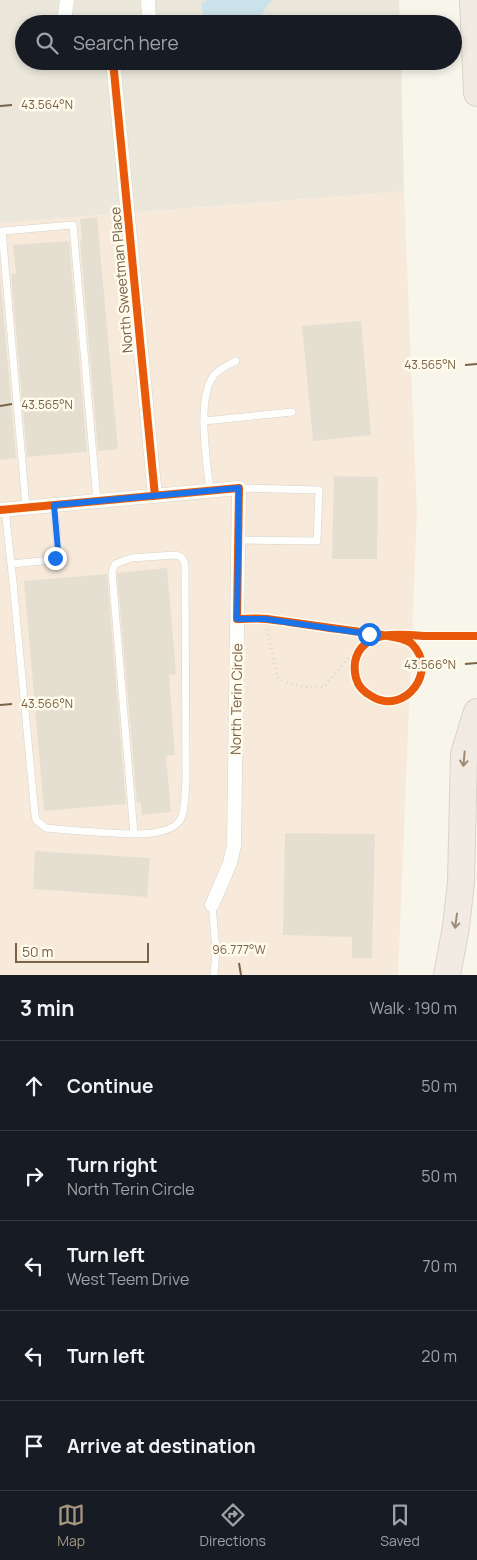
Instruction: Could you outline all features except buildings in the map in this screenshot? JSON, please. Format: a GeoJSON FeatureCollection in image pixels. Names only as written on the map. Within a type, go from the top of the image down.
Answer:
{"type":"FeatureCollection","features":[{"type":"Feature","properties":{"kind":"highway"},"geometry":{"type":"LineString","coordinates":[[473,0],[477,93]]}},
{"type":"Feature","properties":{"kind":"highway"},"geometry":{"type":"LineString","coordinates":[[447,975],[456,927],[461,882],[464,754],[477,712]]}},
{"type":"Feature","properties":{"kind":"street"},"geometry":{"type":"LineString","coordinates":[[65,15],[67,0]]}},
{"type":"Feature","properties":{"kind":"street"},"geometry":{"type":"LineString","coordinates":[[148,0],[149,15]]}},
{"type":"Feature","properties":{"kind":"street","name":"North Sweetman Place"},"geometry":{"type":"LineString","coordinates":[[114,70],[155,496]]}},
{"type":"Feature","properties":{"kind":"street"},"geometry":{"type":"LineString","coordinates":[[2,509],[239,488]]}},
{"type":"Feature","properties":{"kind":"street","name":"North Terin Circle"},"geometry":{"type":"LineString","coordinates":[[212,905],[230,863],[234,844],[239,488]]}},
{"type":"Feature","properties":{"kind":"lane"},"geometry":{"type":"LineString","coordinates":[[26,507],[2,231],[73,225],[97,501]]}},
{"type":"Feature","properties":{"kind":"lane"},"geometry":{"type":"LineString","coordinates":[[210,491],[204,403],[208,385],[216,373],[236,361]]}},
{"type":"Feature","properties":{"kind":"lane"},"geometry":{"type":"LineString","coordinates":[[204,421],[292,412]]}},
{"type":"Feature","properties":{"kind":"lane"},"geometry":{"type":"LineString","coordinates":[[238,540],[318,541],[319,490],[239,488]]}},
{"type":"Feature","properties":{"kind":"lane"},"geometry":{"type":"LineString","coordinates":[[11,564],[52,560],[55,558],[58,550],[54,505]]}},
{"type":"Feature","properties":{"kind":"lane"},"geometry":{"type":"LineString","coordinates":[[2,509],[11,564],[36,820],[46,828],[134,834],[153,833],[177,824],[182,816],[186,781],[185,564],[175,554],[131,558],[115,564],[112,572],[134,834]]}},
{"type":"Feature","properties":{"kind":"lane"},"geometry":{"type":"LineString","coordinates":[[212,905],[216,950],[214,975]]}},
{"type":"Feature","properties":{"kind":"path"},"geometry":{"type":"LineString","coordinates":[[237,619],[274,620]]}},
{"type":"Feature","properties":{"kind":"path"},"geometry":{"type":"LineString","coordinates":[[265,619],[277,677],[283,682],[318,688],[325,686],[373,636]]}},
{"type":"Feature","properties":{"kind":"path"},"geometry":{"type":"LineString","coordinates":[[359,632],[373,636]]}},
{"type":"Feature","properties":{"kind":"path"},"geometry":{"type":"LineString","coordinates":[[354,664],[355,657],[362,646],[373,636]]}},
{"type":"Feature","properties":{"kind":"shaded area"},"geometry":{"type":"Polygon","coordinates":[[[0,0],[399,0],[400,15],[15,15],[15,70],[401,70],[404,191],[0,223],[0,0]]]}},
{"type":"Feature","properties":{"kind":"shaded area"},"geometry":{"type":"Polygon","coordinates":[[[404,191],[417,513],[398,975],[0,975],[0,223],[404,191]]]}},
{"type":"Feature","properties":{"kind":"water"},"geometry":{"type":"Polygon","coordinates":[[[207,0],[274,0],[268,4],[261,15],[203,15],[201,3],[207,0]]]}},
{"type":"Feature","properties":{"kind":"cycle path"},"geometry":{"type":"LineString","coordinates":[[114,70],[155,496]]}},
{"type":"Feature","properties":{"kind":"cycle path"},"geometry":{"type":"LineString","coordinates":[[0,510],[239,488],[237,619],[277,620],[381,635],[388,636],[395,637],[409,642],[419,655],[422,666],[420,677],[415,687],[407,695],[396,700],[385,701],[367,693],[360,686],[356,678],[355,661],[361,648],[367,643],[381,636],[390,635],[477,636]]}},
{"type":"Feature","properties":{"kind":"route"},"geometry":{"type":"LineString","coordinates":[[55,558],[58,550],[54,505],[239,488],[237,619],[265,619],[369,634]]}}]}
